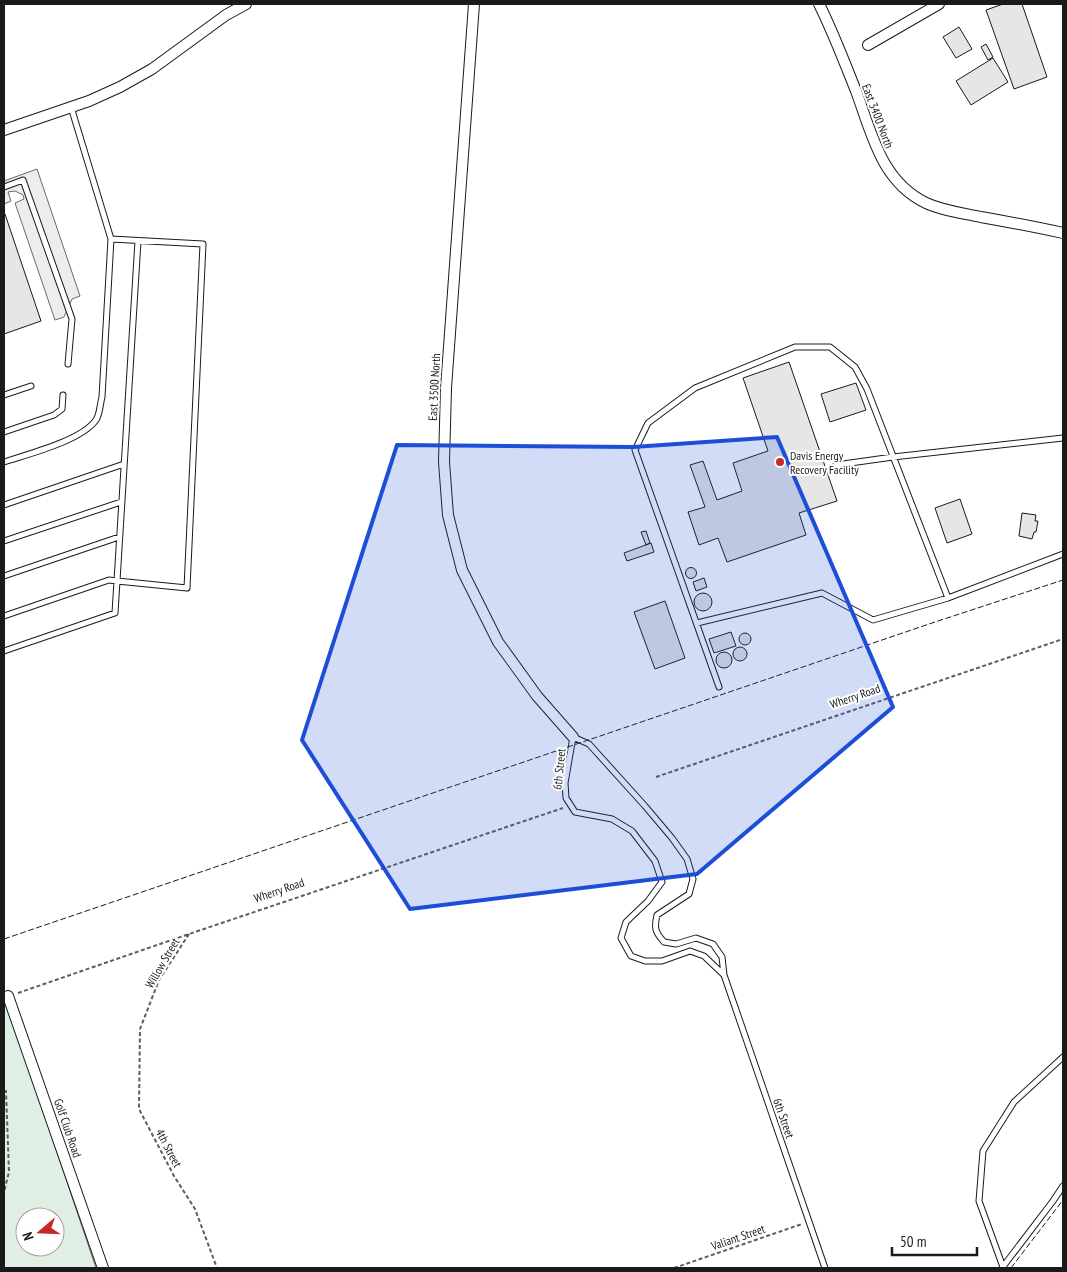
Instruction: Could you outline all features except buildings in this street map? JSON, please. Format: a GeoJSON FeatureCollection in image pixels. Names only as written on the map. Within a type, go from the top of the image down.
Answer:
{"type":"FeatureCollection","features":[{"type":"Feature","properties":{"kind":"street"},"geometry":{"type":"LineString","coordinates":[[4,130],[89,101],[120,87],[152,69],[226,15],[246,4]]}},
{"type":"Feature","properties":{"kind":"street","name":"East 3500 North"},"geometry":{"type":"LineString","coordinates":[[474,4],[446,388],[444,462],[448,515],[462,570],[498,642],[537,696],[573,737]]}},
{"type":"Feature","properties":{"kind":"street","name":"East 3400 North"},"geometry":{"type":"LineString","coordinates":[[819,4],[835,36],[877,151],[893,177],[909,193],[926,204],[949,211],[1063,233]]}},
{"type":"Feature","properties":{"kind":"street"},"geometry":{"type":"LineString","coordinates":[[868,45],[939,4]]}},
{"type":"Feature","properties":{"kind":"street","name":"Golf Club Road"},"geometry":{"type":"LineString","coordinates":[[6,997],[103,1268]]}},
{"type":"Feature","properties":{"kind":"lane"},"geometry":{"type":"LineString","coordinates":[[4,462],[81,434],[97,419],[102,397],[111,239],[71,107]]}},
{"type":"Feature","properties":{"kind":"lane"},"geometry":{"type":"LineString","coordinates":[[4,186],[23,180],[72,319],[68,364]]}},
{"type":"Feature","properties":{"kind":"lane"},"geometry":{"type":"LineString","coordinates":[[4,616],[109,580],[187,588],[203,244],[111,239]]}},
{"type":"Feature","properties":{"kind":"lane"},"geometry":{"type":"LineString","coordinates":[[4,651],[114,613],[138,241]]}},
{"type":"Feature","properties":{"kind":"lane"},"geometry":{"type":"LineString","coordinates":[[719,687],[635,450],[648,423],[695,388],[795,347],[830,348],[855,367],[867,389],[948,598]]}},
{"type":"Feature","properties":{"kind":"lane"},"geometry":{"type":"LineString","coordinates":[[4,395],[31,386]]}},
{"type":"Feature","properties":{"kind":"lane"},"geometry":{"type":"LineString","coordinates":[[4,432],[54,415],[62,409],[63,395]]}},
{"type":"Feature","properties":{"kind":"lane"},"geometry":{"type":"LineString","coordinates":[[836,465],[1063,438]]}},
{"type":"Feature","properties":{"kind":"lane"},"geometry":{"type":"LineString","coordinates":[[4,505],[124,464]]}},
{"type":"Feature","properties":{"kind":"lane"},"geometry":{"type":"LineString","coordinates":[[4,541],[122,502]]}},
{"type":"Feature","properties":{"kind":"lane"},"geometry":{"type":"LineString","coordinates":[[4,576],[119,537]]}},
{"type":"Feature","properties":{"kind":"lane"},"geometry":{"type":"LineString","coordinates":[[697,623],[822,593],[873,620],[948,598],[1063,554]]}},
{"type":"Feature","properties":{"kind":"lane","name":"6th Street"},"geometry":{"type":"LineString","coordinates":[[724,975],[704,956],[690,950],[662,961],[645,961],[631,956],[621,938],[626,922],[648,901],[662,882],[655,861],[632,831],[612,819],[575,812],[566,798],[565,783],[573,737],[589,744],[646,806],[687,859],[693,879],[689,894],[658,915],[654,926],[664,942],[676,944],[696,938],[713,944],[722,957],[724,975],[824,1268]]}},
{"type":"Feature","properties":{"kind":"lane"},"geometry":{"type":"LineString","coordinates":[[1002,1268],[980,1201],[983,1151],[1014,1102],[1063,1057]]}},
{"type":"Feature","properties":{"kind":"lane"},"geometry":{"type":"LineString","coordinates":[[1002,1268],[1063,1186]]}},
{"type":"Feature","properties":{"kind":"path","name":"Wherry Road"},"geometry":{"type":"LineString","coordinates":[[656,777],[1063,639]]}},
{"type":"Feature","properties":{"kind":"path","name":"Wherry Road"},"geometry":{"type":"LineString","coordinates":[[6,997],[562,808]]}},
{"type":"Feature","properties":{"kind":"path","name":"Willow Street"},"geometry":{"type":"LineString","coordinates":[[140,1029],[159,980],[189,934]]}},
{"type":"Feature","properties":{"kind":"path","name":"4th Street"},"geometry":{"type":"LineString","coordinates":[[140,1029],[139,1109],[174,1176],[195,1209],[217,1268]]}},
{"type":"Feature","properties":{"kind":"path"},"geometry":{"type":"LineString","coordinates":[[4,1091],[6,1091],[9,1172],[4,1192]]}},
{"type":"Feature","properties":{"kind":"path","name":"Valiant Street"},"geometry":{"type":"LineString","coordinates":[[674,1268],[808,1221]]}},
{"type":"Feature","properties":{"kind":"highlighted area"},"geometry":{"type":"Polygon","coordinates":[[[777,437],[893,707],[697,874],[410,909],[302,740],[397,445],[633,447],[777,437]]]}},
{"type":"Feature","properties":{"kind":"green space"},"geometry":{"type":"Polygon","coordinates":[[[7,1004],[96,1268],[4,1268],[4,1005],[7,1004]]]}},
{"type":"Feature","properties":{"kind":"shaded area"},"geometry":{"type":"Polygon","coordinates":[[[37,169],[80,296],[72,299],[64,317],[55,320],[15,203],[24,199],[23,195],[15,191],[8,192],[11,201],[4,204],[4,181],[37,169]]]}},
{"type":"Feature","properties":{"kind":"fence"},"geometry":{"type":"LineString","coordinates":[[4,939],[1063,580]]}},
{"type":"Feature","properties":{"kind":"fence"},"geometry":{"type":"LineString","coordinates":[[1011,1268],[1063,1200]]}},
{"type":"Feature","properties":{"kind":"place","name":"Davis Energy Recovery Facility"},"geometry":{"type":"Point","coordinates":[780,462]}}]}
